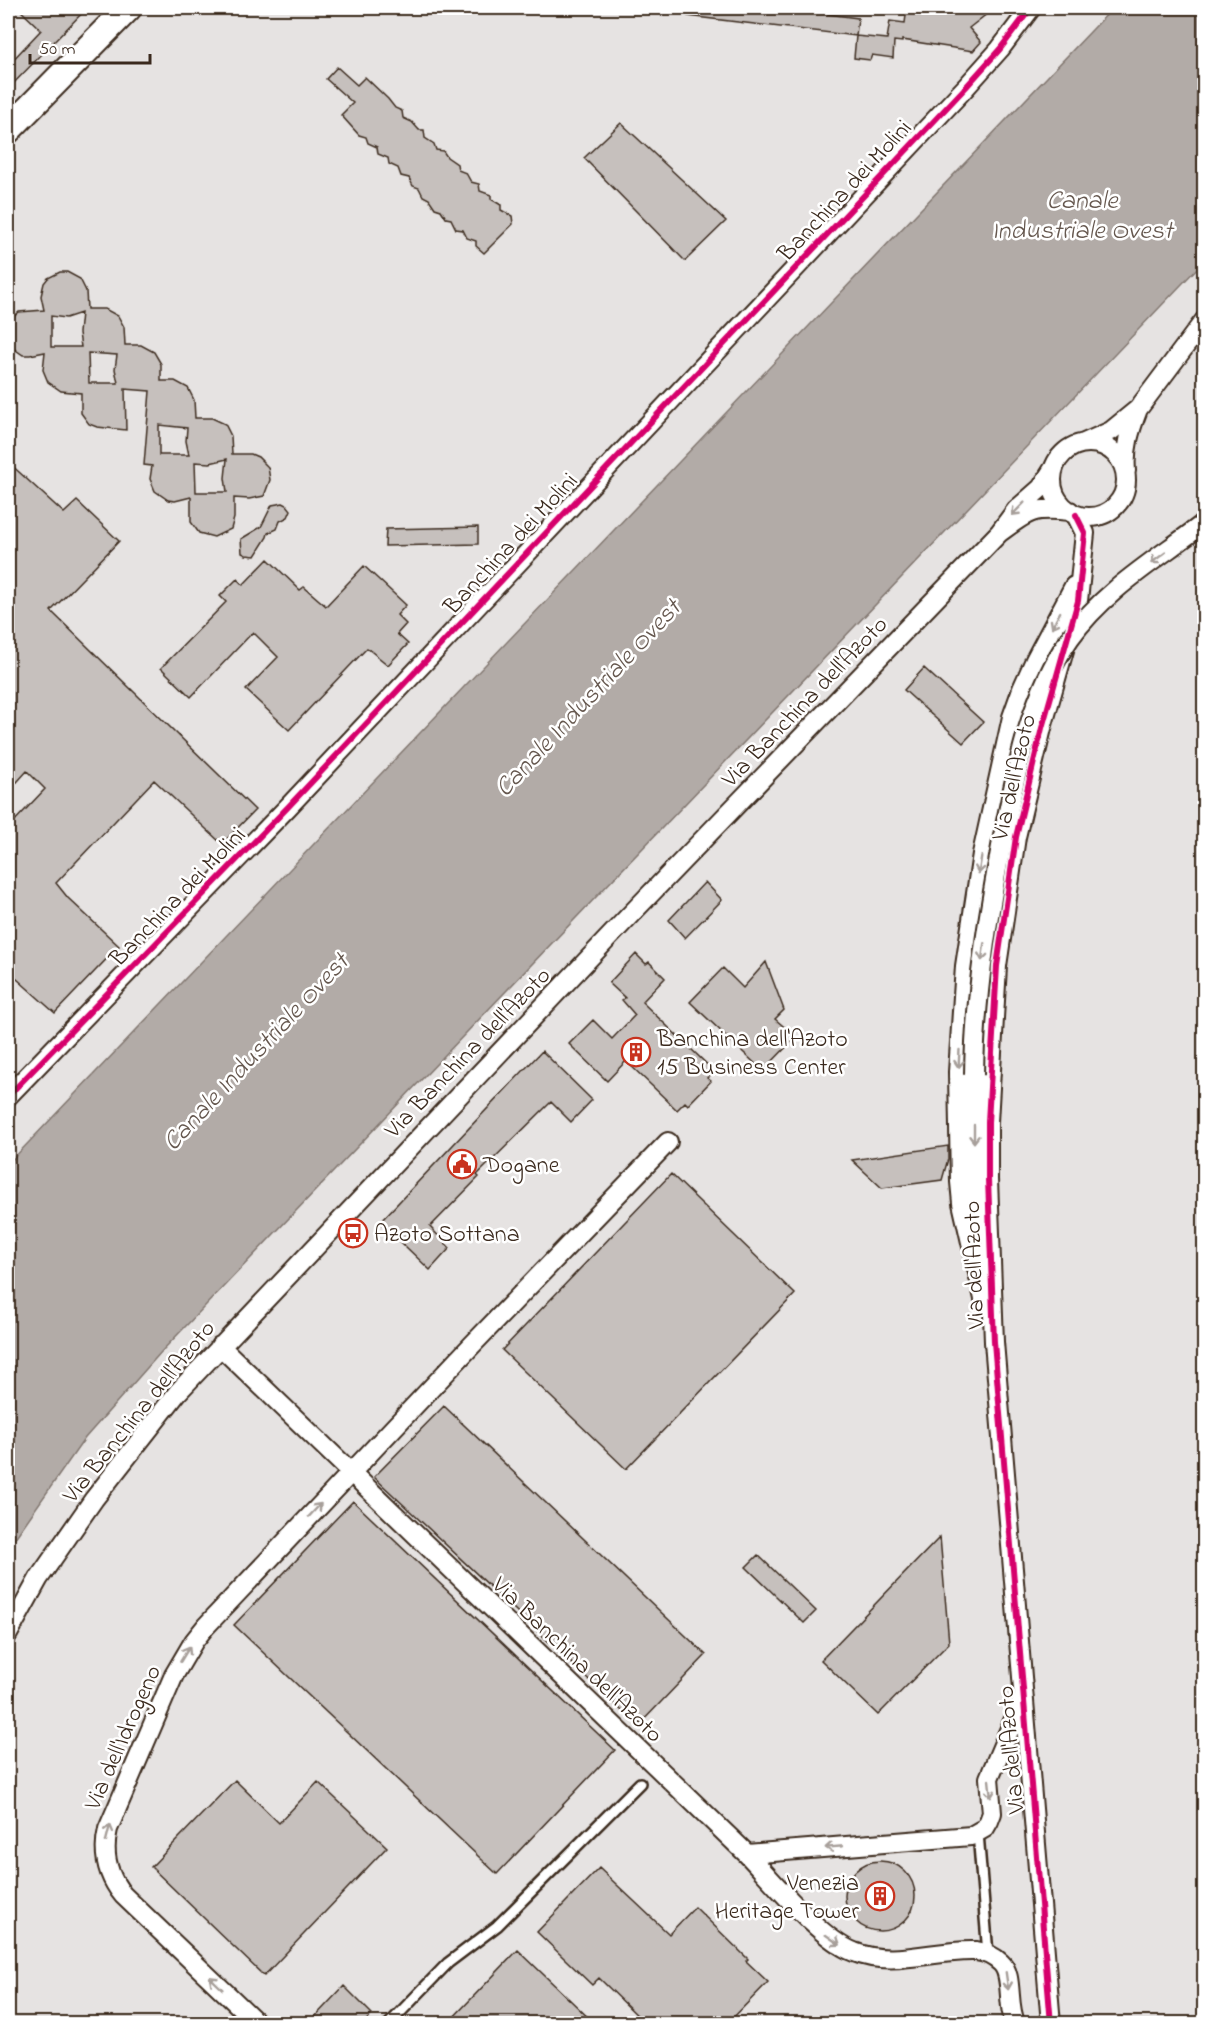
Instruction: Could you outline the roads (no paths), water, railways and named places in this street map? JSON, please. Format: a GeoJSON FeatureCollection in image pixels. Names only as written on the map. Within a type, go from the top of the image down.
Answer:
{"type":"FeatureCollection","features":[{"type":"Feature","properties":{"kind":"street"},"geometry":{"type":"LineString","coordinates":[[8,130],[128,8]]}},
{"type":"Feature","properties":{"kind":"street","name":"Banchina dei Molini"},"geometry":{"type":"LineString","coordinates":[[8,1096],[288,807],[950,104],[1000,49],[1031,8]]}},
{"type":"Feature","properties":{"kind":"street"},"geometry":{"type":"LineString","coordinates":[[999,533],[1016,510],[1041,488],[1062,454],[1071,447],[1111,431],[1138,409],[1204,321]]}},
{"type":"Feature","properties":{"kind":"street"},"geometry":{"type":"LineString","coordinates":[[999,533],[1024,515],[1043,509],[1088,517],[1101,515],[1112,509],[1120,500],[1125,488],[1127,442],[1138,409]]}},
{"type":"Feature","properties":{"kind":"street"},"geometry":{"type":"LineString","coordinates":[[1082,443],[1094,443],[1106,447],[1119,459],[1126,476]]}},
{"type":"Feature","properties":{"kind":"street"},"geometry":{"type":"LineString","coordinates":[[1055,464],[1052,476],[1057,500],[1073,513]]}},
{"type":"Feature","properties":{"kind":"street","name":"Via dell'Azoto"},"geometry":{"type":"LineString","coordinates":[[1051,2024],[994,1342],[988,1122],[997,966],[1014,849],[1027,784],[1078,600],[1085,533],[1073,513]]}},
{"type":"Feature","properties":{"kind":"street","name":"Via dell'Azoto"},"geometry":{"type":"LineString","coordinates":[[994,1342],[975,1202],[974,1075],[980,972],[1011,797],[1030,722],[1050,671],[1071,637],[1097,608],[1132,577],[1204,523]]}},
{"type":"Feature","properties":{"kind":"street","name":"Via Banchina dell'Azoto"},"geometry":{"type":"LineString","coordinates":[[8,1634],[39,1578],[94,1499],[178,1392],[631,914],[999,533]]}},
{"type":"Feature","properties":{"kind":"street","name":"Via dell'Azoto"},"geometry":{"type":"LineString","coordinates":[[994,1342],[962,1203],[960,1182],[958,1072],[965,966],[982,854],[1012,717],[1035,660],[1082,568]]}},
{"type":"Feature","properties":{"kind":"street","name":"Via dell'Idrogeno"},"geometry":{"type":"LineString","coordinates":[[258,2024],[117,1888],[106,1864],[106,1838],[174,1675],[194,1641],[351,1472],[668,1142]]}},
{"type":"Feature","properties":{"kind":"street","name":"Via Banchina dell'Azoto"},"geometry":{"type":"LineString","coordinates":[[220,1346],[747,1854],[825,1935],[854,1952],[885,1959],[976,1952],[988,1954]]}},
{"type":"Feature","properties":{"kind":"street"},"geometry":{"type":"LineString","coordinates":[[747,1854],[971,1836],[978,1833],[985,1828],[992,1813],[989,1778],[1024,1695]]}},
{"type":"Feature","properties":{"kind":"street"},"geometry":{"type":"LineString","coordinates":[[988,1954],[1004,1966],[1007,1974],[1010,2007],[1016,2024]]}},
{"type":"Feature","properties":{"kind":"lane"},"geometry":{"type":"LineString","coordinates":[[389,2024],[448,1963],[497,1926],[640,1783]]}},
{"type":"Feature","properties":{"kind":"lane"},"geometry":{"type":"LineString","coordinates":[[978,1833],[988,1954]]}},
{"type":"Feature","properties":{"kind":"water","name":"Canale Industriale Ovest"},"geometry":{"type":"Polygon","coordinates":[[[1113,8],[1204,8],[1204,261],[162,1351],[85,1438],[8,1548],[8,1164],[1113,8]]]}},
{"type":"Feature","properties":{"kind":"place","name":"Banchina dell'Azoto 15 Business Center"},"geometry":{"type":"Point","coordinates":[636,1052]}},
{"type":"Feature","properties":{"kind":"place","name":"Dogane"},"geometry":{"type":"Point","coordinates":[462,1164]}},
{"type":"Feature","properties":{"kind":"place","name":"Azoto Sottana"},"geometry":{"type":"Point","coordinates":[353,1233]}},
{"type":"Feature","properties":{"kind":"place","name":"Venezia Heritage Tower"},"geometry":{"type":"Point","coordinates":[880,1896]}}]}
